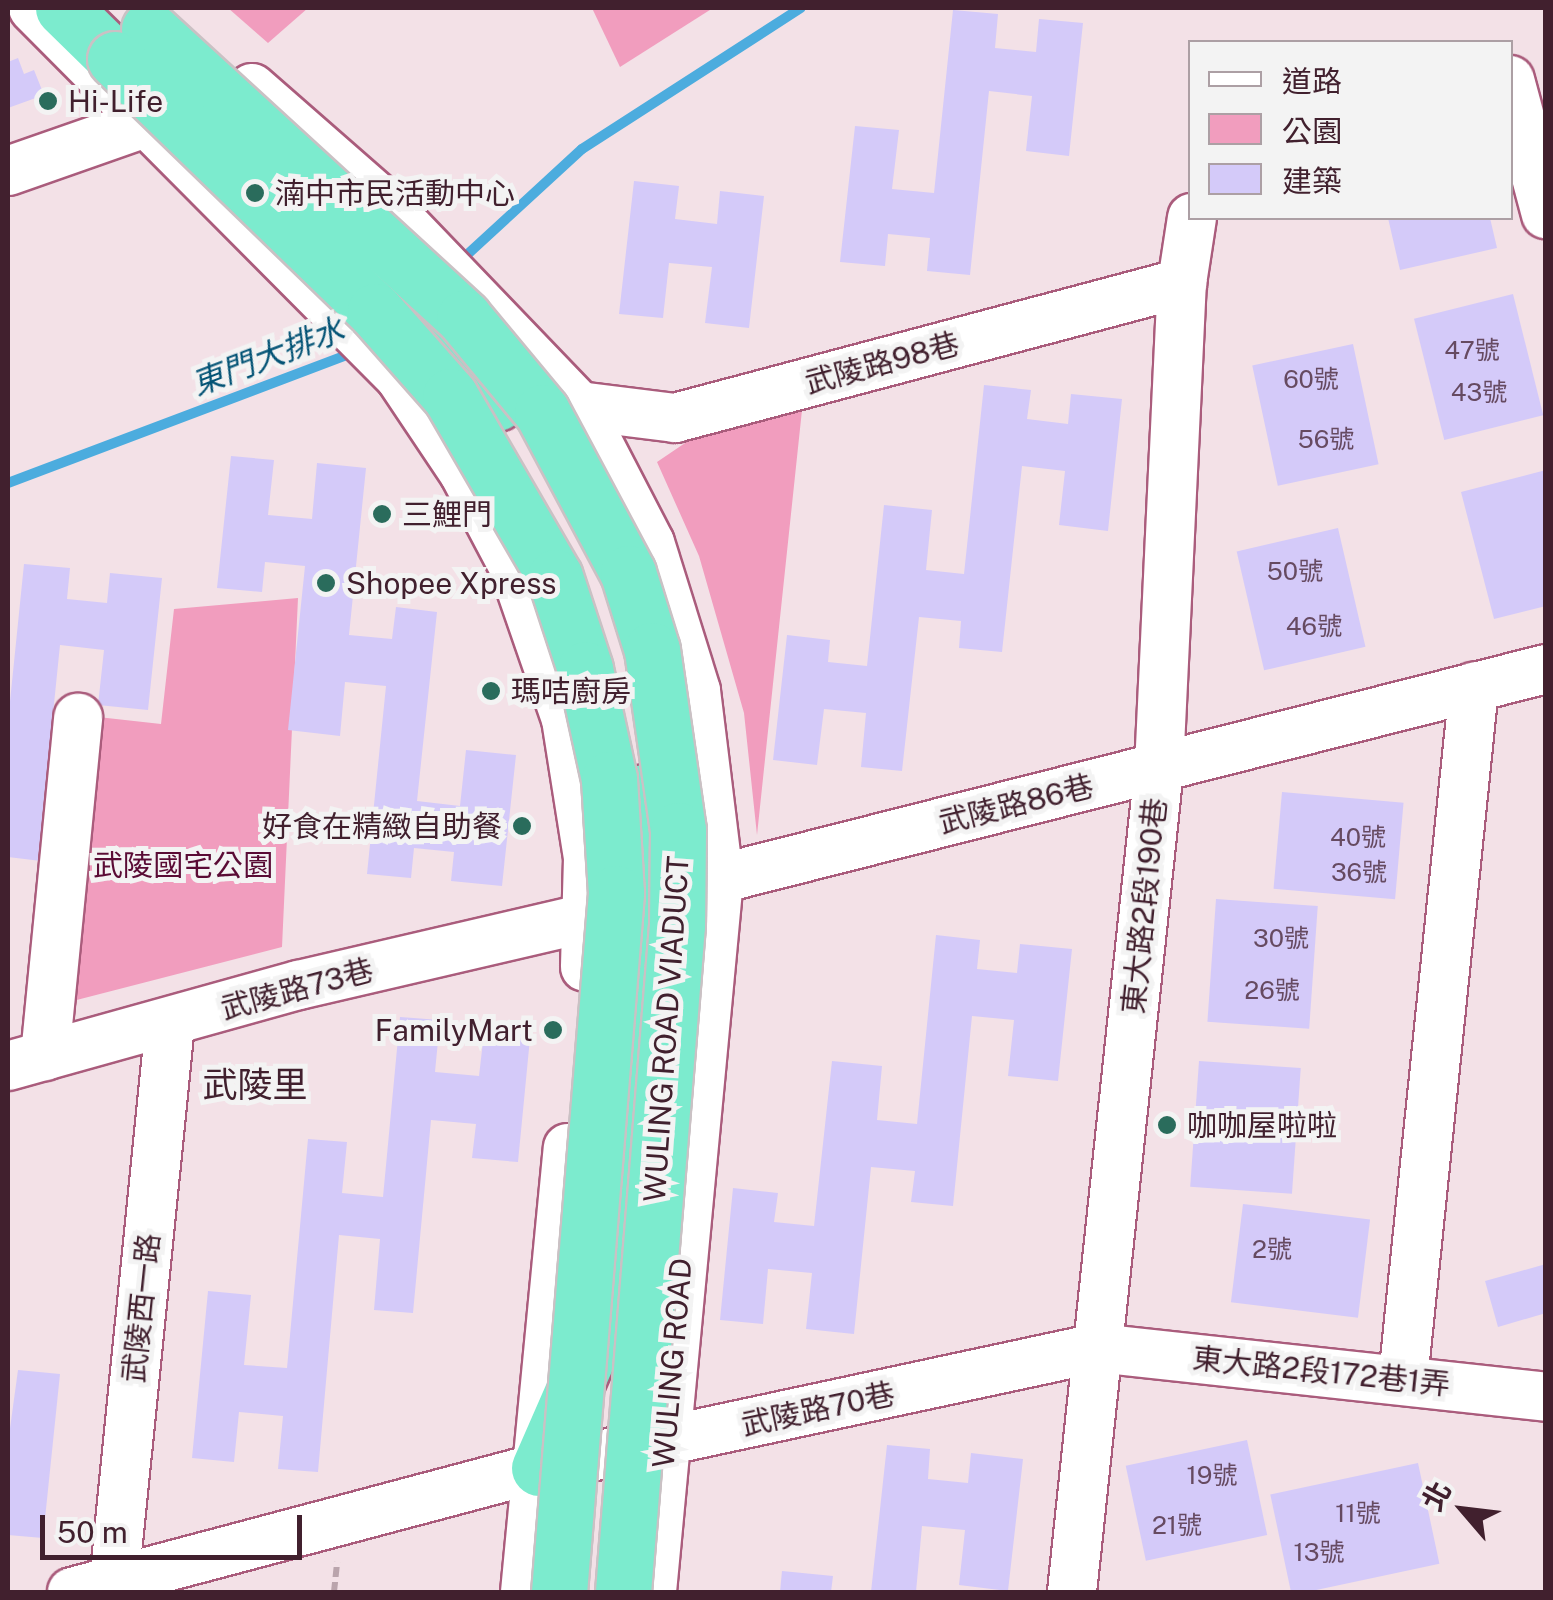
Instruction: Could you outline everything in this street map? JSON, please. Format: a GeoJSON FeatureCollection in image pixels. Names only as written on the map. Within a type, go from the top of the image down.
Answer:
{"type":"FeatureCollection","features":[{"type":"Feature","properties":{"kind":"highway","name":"WULING ROAD VIADUCT"},"geometry":{"type":"LineString","coordinates":[[63,8],[139,26],[450,305],[542,412],[628,573],[652,650],[676,810],[677,924],[623,1592]]}},
{"type":"Feature","properties":{"kind":"highway","name":"WULING ROAD VIADUCT"},"geometry":{"type":"LineString","coordinates":[[139,26],[450,396],[555,577],[585,669],[609,780],[616,892],[559,1592]]}},
{"type":"Feature","properties":{"kind":"highway"},"geometry":{"type":"LineString","coordinates":[[139,26],[258,162],[454,348],[498,403],[575,542],[606,621],[644,792],[648,908],[613,1299],[539,1468]]}},
{"type":"Feature","properties":{"kind":"highway"},"geometry":{"type":"LineString","coordinates":[[613,1299],[664,1443]]}},
{"type":"Feature","properties":{"kind":"street"},"geometry":{"type":"LineString","coordinates":[[33,8],[142,124],[399,376],[450,454],[514,566],[548,653],[580,794],[588,918],[525,1592]]}},
{"type":"Feature","properties":{"kind":"street"},"geometry":{"type":"LineString","coordinates":[[139,26],[205,78],[346,242],[444,335],[562,398]]}},
{"type":"Feature","properties":{"kind":"street"},"geometry":{"type":"LineString","coordinates":[[8,171],[142,124],[205,78]]}},
{"type":"Feature","properties":{"kind":"street","name":"WULING ROAD"},"geometry":{"type":"LineString","coordinates":[[205,78],[388,207],[482,299],[562,398],[622,482],[674,610],[699,708],[719,880],[652,1592]]}},
{"type":"Feature","properties":{"kind":"street"},"geometry":{"type":"LineString","coordinates":[[1513,91],[1546,214]]}},
{"type":"Feature","properties":{"kind":"street","name":"東大路2段190巷"},"geometry":{"type":"LineString","coordinates":[[1072,1592],[1159,768],[1182,283],[1192,220]]}},
{"type":"Feature","properties":{"kind":"street","name":"武陵路98巷"},"geometry":{"type":"LineString","coordinates":[[562,398],[675,418],[1182,283]]}},
{"type":"Feature","properties":{"kind":"street"},"geometry":{"type":"LineString","coordinates":[[450,454],[562,398]]}},
{"type":"Feature","properties":{"kind":"street","name":"武陵路86巷"},"geometry":{"type":"LineString","coordinates":[[719,880],[1546,669]]}},
{"type":"Feature","properties":{"kind":"street"},"geometry":{"type":"LineString","coordinates":[[1403,1379],[1474,687]]}},
{"type":"Feature","properties":{"kind":"street"},"geometry":{"type":"LineString","coordinates":[[26,1061],[78,718]]}},
{"type":"Feature","properties":{"kind":"street","name":"武陵路73巷"},"geometry":{"type":"LineString","coordinates":[[26,1061],[170,1024],[300,984],[588,918]]}},
{"type":"Feature","properties":{"kind":"street","name":"武陵西一路"},"geometry":{"type":"LineString","coordinates":[[100,1589],[170,1024]]}},
{"type":"Feature","properties":{"kind":"street","name":"東大路2段172巷1弄"},"geometry":{"type":"LineString","coordinates":[[1097,1348],[1546,1397]]}},
{"type":"Feature","properties":{"kind":"street","name":"武陵路70巷"},"geometry":{"type":"LineString","coordinates":[[100,1589],[539,1468],[1097,1348]]}},
{"type":"Feature","properties":{"kind":"green space"},"geometry":{"type":"Polygon","coordinates":[[[228,8],[308,8],[268,43],[228,8]]]}},
{"type":"Feature","properties":{"kind":"green space"},"geometry":{"type":"Polygon","coordinates":[[[592,8],[713,8],[620,67],[592,8]]]}},
{"type":"Feature","properties":{"kind":"green space"},"geometry":{"type":"Polygon","coordinates":[[[802,410],[757,835],[744,713],[699,556],[657,462],[691,439],[802,410]]]}},
{"type":"Feature","properties":{"kind":"green space","name":"武陵國宅公園"},"geometry":{"type":"Polygon","coordinates":[[[298,598],[282,947],[65,1003],[98,717],[161,724],[174,609],[298,598]]]}},
{"type":"Feature","properties":{"kind":"building"},"geometry":{"type":"Polygon","coordinates":[[[953,10],[998,14],[995,48],[1036,52],[1039,19],[1083,23],[1069,156],[1026,151],[1032,96],[989,91],[970,275],[927,271],[930,238],[888,234],[885,266],[840,262],[855,126],[899,130],[892,189],[934,193],[953,10]]]}},
{"type":"Feature","properties":{"kind":"building"},"geometry":{"type":"Polygon","coordinates":[[[18,58],[24,74],[34,70],[44,95],[8,108],[8,62],[18,58]]]}},
{"type":"Feature","properties":{"kind":"building"},"geometry":{"type":"Polygon","coordinates":[[[634,181],[679,186],[675,219],[717,224],[720,191],[764,196],[749,328],[705,323],[712,267],[669,263],[663,318],[619,314],[634,181]]]}},
{"type":"Feature","properties":{"kind":"building"},"geometry":{"type":"Polygon","coordinates":[[[1388,220],[1490,220],[1497,248],[1400,270],[1388,220]]]}},
{"type":"Feature","properties":{"kind":"building"},"geometry":{"type":"Polygon","coordinates":[[[1513,294],[1543,415],[1444,440],[1414,319],[1513,294]]]}},
{"type":"Feature","properties":{"kind":"building"},"geometry":{"type":"Polygon","coordinates":[[[1353,344],[1379,464],[1278,486],[1252,365],[1353,344]]]}},
{"type":"Feature","properties":{"kind":"building"},"geometry":{"type":"Polygon","coordinates":[[[984,385],[1031,390],[1027,419],[1068,424],[1071,394],[1122,399],[1108,531],[1059,525],[1065,471],[1022,466],[1002,652],[959,648],[961,621],[919,617],[902,771],[861,767],[866,713],[824,709],[817,765],[773,760],[787,635],[830,640],[828,662],[867,666],[884,505],[932,510],[926,570],[964,574],[984,385]]]}},
{"type":"Feature","properties":{"kind":"building"},"geometry":{"type":"Polygon","coordinates":[[[231,456],[274,460],[268,515],[312,519],[317,463],[366,468],[349,635],[392,639],[396,607],[437,612],[417,801],[460,806],[466,750],[516,755],[502,886],[451,881],[454,852],[414,848],[411,878],[367,874],[386,686],[345,682],[340,736],[288,730],[305,566],[265,562],[262,592],[217,588],[231,456]]]}},
{"type":"Feature","properties":{"kind":"building"},"geometry":{"type":"Polygon","coordinates":[[[1546,470],[1546,606],[1494,619],[1461,492],[1546,470]]]}},
{"type":"Feature","properties":{"kind":"building"},"geometry":{"type":"Polygon","coordinates":[[[1338,528],[1365,647],[1264,670],[1237,551],[1338,528]]]}},
{"type":"Feature","properties":{"kind":"building"},"geometry":{"type":"Polygon","coordinates":[[[24,564],[70,568],[67,599],[107,603],[110,573],[162,578],[148,710],[98,705],[104,650],[60,645],[49,753],[59,755],[41,861],[8,857],[8,721],[24,564]]]}},
{"type":"Feature","properties":{"kind":"building"},"geometry":{"type":"Polygon","coordinates":[[[1282,792],[1404,803],[1395,899],[1274,889],[1282,792]]]}},
{"type":"Feature","properties":{"kind":"building"},"geometry":{"type":"Polygon","coordinates":[[[1216,899],[1318,906],[1309,1029],[1207,1022],[1216,899]]]}},
{"type":"Feature","properties":{"kind":"building"},"geometry":{"type":"Polygon","coordinates":[[[936,935],[980,940],[977,969],[1017,973],[1020,944],[1072,949],[1058,1081],[1008,1076],[1014,1020],[972,1016],[953,1206],[911,1202],[915,1171],[871,1167],[854,1334],[806,1329],[812,1273],[768,1269],[763,1324],[720,1320],[733,1188],[778,1193],[774,1222],[814,1226],[832,1061],[882,1066],[877,1120],[917,1124],[936,935]]]}},
{"type":"Feature","properties":{"kind":"building"},"geometry":{"type":"Polygon","coordinates":[[[400,1017],[440,1020],[435,1072],[479,1076],[485,1024],[531,1028],[518,1162],[472,1158],[476,1124],[431,1120],[413,1313],[374,1310],[380,1239],[339,1235],[318,1472],[278,1469],[283,1416],[239,1412],[234,1462],[192,1458],[208,1291],[251,1295],[244,1365],[287,1368],[308,1139],[347,1142],[342,1193],[383,1197],[400,1017]]]}},
{"type":"Feature","properties":{"kind":"building"},"geometry":{"type":"Polygon","coordinates":[[[1199,1061],[1301,1068],[1292,1194],[1190,1187],[1199,1061]]]}},
{"type":"Feature","properties":{"kind":"building"},"geometry":{"type":"Polygon","coordinates":[[[1243,1204],[1370,1220],[1358,1318],[1231,1302],[1243,1204]]]}},
{"type":"Feature","properties":{"kind":"building"},"geometry":{"type":"Polygon","coordinates":[[[1546,1264],[1546,1313],[1498,1327],[1485,1281],[1546,1264]]]}},
{"type":"Feature","properties":{"kind":"building"},"geometry":{"type":"Polygon","coordinates":[[[18,1370],[60,1374],[43,1538],[8,1535],[8,1443],[18,1370]]]}},
{"type":"Feature","properties":{"kind":"building"},"geometry":{"type":"Polygon","coordinates":[[[1247,1440],[1267,1535],[1146,1561],[1126,1466],[1247,1440]]]}},
{"type":"Feature","properties":{"kind":"building"},"geometry":{"type":"Polygon","coordinates":[[[887,1445],[930,1449],[928,1479],[968,1483],[971,1453],[1023,1459],[1008,1591],[959,1585],[965,1530],[922,1526],[916,1592],[871,1592],[887,1445]]]}},
{"type":"Feature","properties":{"kind":"building"},"geometry":{"type":"Polygon","coordinates":[[[1418,1463],[1439,1564],[1291,1592],[1270,1494],[1418,1463]]]}},
{"type":"Feature","properties":{"kind":"building"},"geometry":{"type":"Polygon","coordinates":[[[782,1571],[833,1576],[831,1592],[780,1592],[782,1571]]]}},
{"type":"Feature","properties":{"kind":"waterway","name":"東門大排水"},"geometry":{"type":"LineString","coordinates":[[458,263],[582,149],[801,8]]}},
{"type":"Feature","properties":{"kind":"waterway","name":"東門大排水"},"geometry":{"type":"LineString","coordinates":[[8,483],[355,352]]}},
{"type":"Feature","properties":{"kind":"place","name":"Hi-Life"},"geometry":{"type":"Point","coordinates":[48,101]}},
{"type":"Feature","properties":{"kind":"place","name":"湳中市民活動中心"},"geometry":{"type":"Point","coordinates":[255,193]}},
{"type":"Feature","properties":{"kind":"place","name":"三鯉門"},"geometry":{"type":"Point","coordinates":[382,514]}},
{"type":"Feature","properties":{"kind":"place","name":"Shopee Xpress"},"geometry":{"type":"Point","coordinates":[326,583]}},
{"type":"Feature","properties":{"kind":"place","name":"瑪咭廚房"},"geometry":{"type":"Point","coordinates":[491,691]}},
{"type":"Feature","properties":{"kind":"place","name":"好食在精緻自助餐"},"geometry":{"type":"Point","coordinates":[522,826]}},
{"type":"Feature","properties":{"kind":"place","name":"FamilyMart"},"geometry":{"type":"Point","coordinates":[553,1030]}},
{"type":"Feature","properties":{"kind":"place","name":"咖咖屋啦啦"},"geometry":{"type":"Point","coordinates":[1167,1125]}},
{"type":"Feature","properties":{"kind":"district","name":"武陵里"},"geometry":{"type":"Point","coordinates":[255,1085]}}]}
